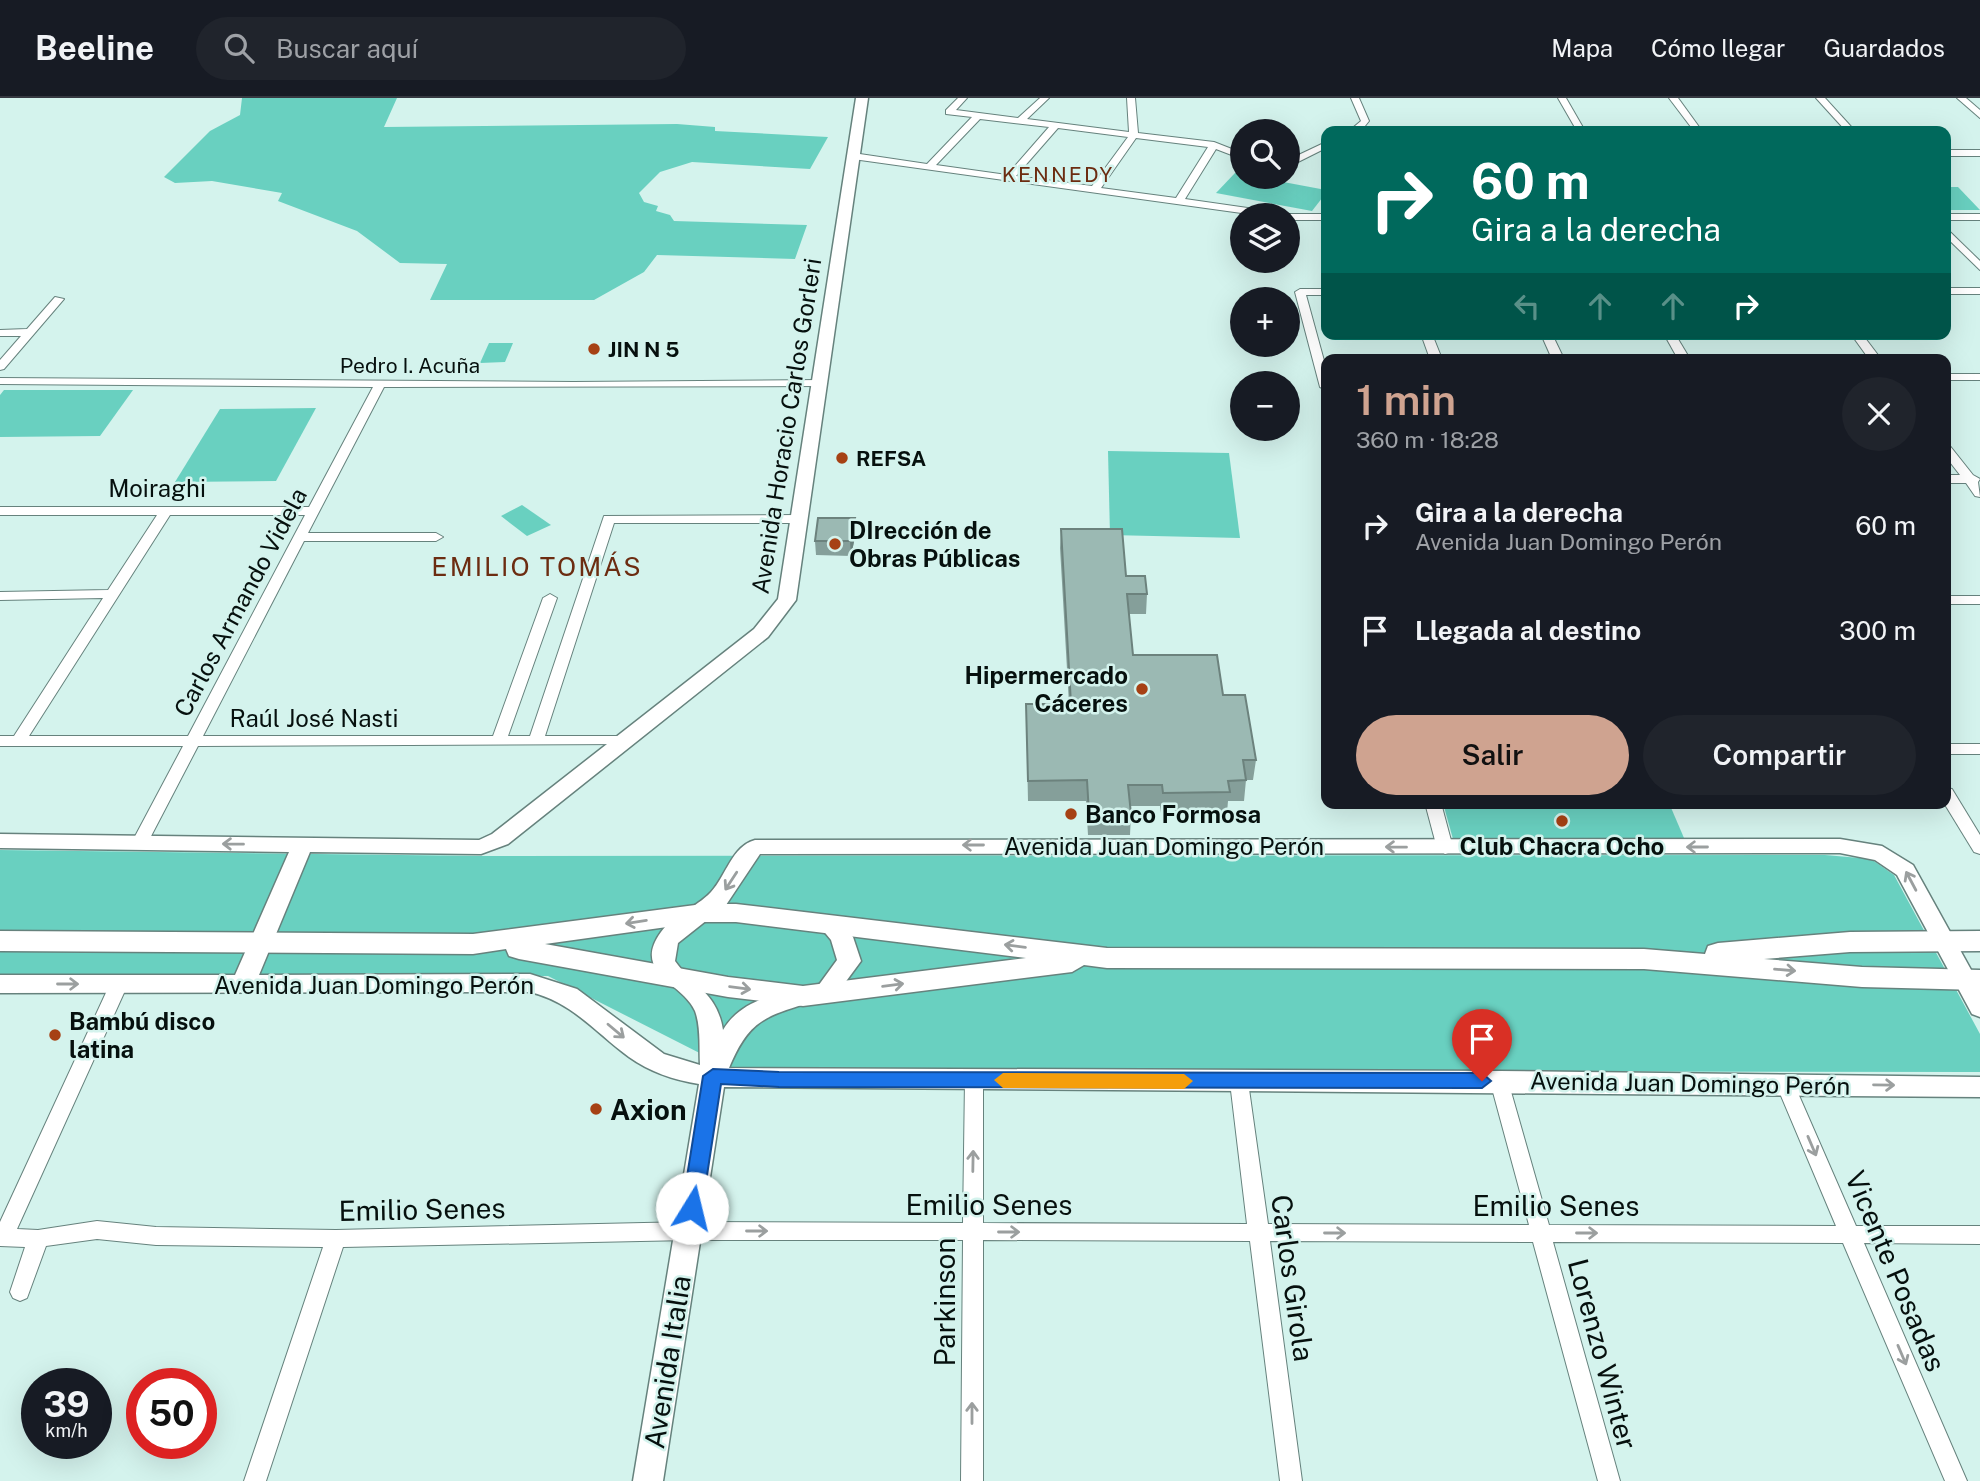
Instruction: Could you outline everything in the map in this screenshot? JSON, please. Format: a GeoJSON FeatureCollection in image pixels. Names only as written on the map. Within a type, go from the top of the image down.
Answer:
{"type":"FeatureCollection","features":[{"type":"Feature","properties":{"kind":"main road","name":"Avenida Horacio Carlos Gorleri"},"geometry":{"type":"LineString","coordinates":[[302,846],[458,849],[481,846],[500,839],[627,741],[776,618],[787,600],[862,98]]}},
{"type":"Feature","properties":{"kind":"main road"},"geometry":{"type":"LineString","coordinates":[[0,842],[302,846],[243,984]]}},
{"type":"Feature","properties":{"kind":"main road","name":"Avenida Juan Domingo Perón"},"geometry":{"type":"LineString","coordinates":[[703,913],[731,883],[747,853],[755,847],[1840,846],[1876,849],[1905,870],[1943,942]]}},
{"type":"Feature","properties":{"kind":"main road"},"geometry":{"type":"LineString","coordinates":[[673,975],[663,962],[663,950],[668,939],[703,913]]}},
{"type":"Feature","properties":{"kind":"main road","name":"Avenida Juan Domingo Perón"},"geometry":{"type":"LineString","coordinates":[[473,944],[703,913],[828,923],[1107,958],[1644,959],[1862,977],[1972,980]]}},
{"type":"Feature","properties":{"kind":"main road"},"geometry":{"type":"LineString","coordinates":[[814,994],[849,961],[842,937],[828,923]]}},
{"type":"Feature","properties":{"kind":"main road","name":"Avenida Juan Domingo Perón"},"geometry":{"type":"LineString","coordinates":[[0,941],[473,944],[550,952],[728,987],[814,994],[1107,958]]}},
{"type":"Feature","properties":{"kind":"main road","name":"Avenida Juan Domingo Perón"},"geometry":{"type":"LineString","coordinates":[[1644,959],[1850,942],[1980,941]]}},
{"type":"Feature","properties":{"kind":"main road"},"geometry":{"type":"LineString","coordinates":[[1943,942],[1972,980],[1980,1008]]}},
{"type":"Feature","properties":{"kind":"main road","name":"Avenida Italia"},"geometry":{"type":"LineString","coordinates":[[648,1481],[713,1076],[708,1012],[702,1002],[673,975]]}},
{"type":"Feature","properties":{"kind":"main road","name":"Avenida Juan Domingo Perón"},"geometry":{"type":"LineString","coordinates":[[0,984],[530,983],[548,986],[578,999],[652,1060],[664,1066],[713,1076],[754,1080],[1499,1081],[1980,1087]]}},
{"type":"Feature","properties":{"kind":"main road","name":"Avenida Italia"},"geometry":{"type":"LineString","coordinates":[[713,1076],[732,1030],[744,1017],[760,1007],[814,994]]}},
{"type":"Feature","properties":{"kind":"street"},"geometry":{"type":"LineString","coordinates":[[963,98],[948,112],[1214,145],[1230,151]]}},
{"type":"Feature","properties":{"kind":"street"},"geometry":{"type":"LineString","coordinates":[[1020,121],[1045,98]]}},
{"type":"Feature","properties":{"kind":"street"},"geometry":{"type":"LineString","coordinates":[[1094,191],[1134,135],[1131,98]]}},
{"type":"Feature","properties":{"kind":"street"},"geometry":{"type":"LineString","coordinates":[[1355,98],[1365,121],[1362,126]]}},
{"type":"Feature","properties":{"kind":"street"},"geometry":{"type":"LineString","coordinates":[[1562,98],[1578,126]]}},
{"type":"Feature","properties":{"kind":"street"},"geometry":{"type":"LineString","coordinates":[[1673,98],[1694,126]]}},
{"type":"Feature","properties":{"kind":"street"},"geometry":{"type":"LineString","coordinates":[[1820,98],[1846,126]]}},
{"type":"Feature","properties":{"kind":"street"},"geometry":{"type":"LineString","coordinates":[[1961,98],[1980,115]]}},
{"type":"Feature","properties":{"kind":"street"},"geometry":{"type":"LineString","coordinates":[[929,167],[978,116]]}},
{"type":"Feature","properties":{"kind":"street"},"geometry":{"type":"LineString","coordinates":[[1008,179],[1056,125]]}},
{"type":"Feature","properties":{"kind":"street"},"geometry":{"type":"LineString","coordinates":[[1179,202],[1214,145]]}},
{"type":"Feature","properties":{"kind":"street"},"geometry":{"type":"LineString","coordinates":[[1300,158],[1321,148]]}},
{"type":"Feature","properties":{"kind":"street"},"geometry":{"type":"LineString","coordinates":[[1951,153],[1980,153]]}},
{"type":"Feature","properties":{"kind":"street"},"geometry":{"type":"LineString","coordinates":[[853,156],[1230,209]]}},
{"type":"Feature","properties":{"kind":"street"},"geometry":{"type":"LineString","coordinates":[[1300,216],[1321,217]]}},
{"type":"Feature","properties":{"kind":"street"},"geometry":{"type":"LineString","coordinates":[[1951,217],[1980,217]]}},
{"type":"Feature","properties":{"kind":"street"},"geometry":{"type":"LineString","coordinates":[[1951,236],[1980,267]]}},
{"type":"Feature","properties":{"kind":"street"},"geometry":{"type":"LineString","coordinates":[[1951,291],[1980,291]]}},
{"type":"Feature","properties":{"kind":"street"},"geometry":{"type":"LineString","coordinates":[[1321,292],[1300,292],[1321,366]]}},
{"type":"Feature","properties":{"kind":"street"},"geometry":{"type":"LineString","coordinates":[[0,367],[59,299]]}},
{"type":"Feature","properties":{"kind":"street"},"geometry":{"type":"LineString","coordinates":[[0,332],[29,332]]}},
{"type":"Feature","properties":{"kind":"street"},"geometry":{"type":"LineString","coordinates":[[1861,340],[1871,354]]}},
{"type":"Feature","properties":{"kind":"street"},"geometry":{"type":"LineString","coordinates":[[1951,377],[1980,377]]}},
{"type":"Feature","properties":{"kind":"street","name":"Pedro I. Acuña"},"geometry":{"type":"LineString","coordinates":[[0,381],[820,383]]}},
{"type":"Feature","properties":{"kind":"street","name":"Carlos Armando Videla"},"geometry":{"type":"LineString","coordinates":[[140,842],[380,384]]}},
{"type":"Feature","properties":{"kind":"street"},"geometry":{"type":"LineString","coordinates":[[1951,454],[1975,479],[1980,493]]}},
{"type":"Feature","properties":{"kind":"street"},"geometry":{"type":"LineString","coordinates":[[1951,479],[1975,479]]}},
{"type":"Feature","properties":{"kind":"street","name":"Moiraghi"},"geometry":{"type":"LineString","coordinates":[[0,511],[313,511]]}},
{"type":"Feature","properties":{"kind":"street"},"geometry":{"type":"LineString","coordinates":[[18,741],[165,512]]}},
{"type":"Feature","properties":{"kind":"street"},"geometry":{"type":"LineString","coordinates":[[536,741],[609,519],[799,519]]}},
{"type":"Feature","properties":{"kind":"street"},"geometry":{"type":"LineString","coordinates":[[301,537],[436,537]]}},
{"type":"Feature","properties":{"kind":"street"},"geometry":{"type":"LineString","coordinates":[[0,596],[112,594]]}},
{"type":"Feature","properties":{"kind":"street"},"geometry":{"type":"LineString","coordinates":[[499,741],[550,598]]}},
{"type":"Feature","properties":{"kind":"street"},"geometry":{"type":"LineString","coordinates":[[1951,600],[1980,600]]}},
{"type":"Feature","properties":{"kind":"street","name":"Raúl José Nasti"},"geometry":{"type":"LineString","coordinates":[[0,741],[627,741]]}},
{"type":"Feature","properties":{"kind":"street"},"geometry":{"type":"LineString","coordinates":[[1951,749],[1980,749]]}},
{"type":"Feature","properties":{"kind":"street"},"geometry":{"type":"LineString","coordinates":[[1951,801],[1980,848]]}},
{"type":"Feature","properties":{"kind":"street"},"geometry":{"type":"LineString","coordinates":[[1435,809],[1445,848]]}},
{"type":"Feature","properties":{"kind":"street"},"geometry":{"type":"LineString","coordinates":[[1,1237],[119,984]]}},
{"type":"Feature","properties":{"kind":"street","name":"Parkinson"},"geometry":{"type":"LineString","coordinates":[[972,1481],[974,1080]]}},
{"type":"Feature","properties":{"kind":"street","name":"Lorenzo Winter"},"geometry":{"type":"LineString","coordinates":[[1499,1081],[1609,1481]]}},
{"type":"Feature","properties":{"kind":"street","name":"Carlos Girola"},"geometry":{"type":"LineString","coordinates":[[1238,1082],[1291,1481]]}},
{"type":"Feature","properties":{"kind":"street","name":"Vicente Posadas"},"geometry":{"type":"LineString","coordinates":[[1785,1084],[1956,1481]]}},
{"type":"Feature","properties":{"kind":"street","name":"Emilio Senes"},"geometry":{"type":"LineString","coordinates":[[1,1237],[37,1239],[97,1230],[156,1236],[336,1239],[689,1231],[1980,1235]]}},
{"type":"Feature","properties":{"kind":"street"},"geometry":{"type":"LineString","coordinates":[[20,1292],[37,1239]]}},
{"type":"Feature","properties":{"kind":"street"},"geometry":{"type":"LineString","coordinates":[[255,1481],[336,1239]]}},
{"type":"Feature","properties":{"kind":"green space"},"geometry":{"type":"Polygon","coordinates":[[[242,98],[397,98],[384,127],[677,124],[715,127],[715,131],[828,137],[810,169],[692,162],[660,172],[639,193],[644,202],[658,206],[656,211],[670,215],[674,221],[807,225],[795,259],[657,255],[644,272],[594,300],[430,300],[447,264],[400,263],[357,231],[278,201],[282,193],[212,181],[175,183],[164,177],[210,131],[240,115],[242,98]]]}},
{"type":"Feature","properties":{"kind":"green space"},"geometry":{"type":"Polygon","coordinates":[[[1230,178],[1230,189],[1300,189],[1300,185],[1321,189],[1321,199],[1312,211],[1300,209],[1300,203],[1269,203],[1216,193],[1230,178]]]}},
{"type":"Feature","properties":{"kind":"green space"},"geometry":{"type":"Polygon","coordinates":[[[1951,187],[1958,187],[1980,210],[1951,210],[1951,187]]]}},
{"type":"Feature","properties":{"kind":"green space"},"geometry":{"type":"Polygon","coordinates":[[[489,343],[513,343],[505,362],[480,363],[489,343]]]}},
{"type":"Feature","properties":{"kind":"green space"},"geometry":{"type":"Polygon","coordinates":[[[4,390],[133,390],[100,436],[0,437],[0,395],[4,390]]]}},
{"type":"Feature","properties":{"kind":"green space"},"geometry":{"type":"Polygon","coordinates":[[[316,408],[276,481],[175,482],[220,409],[316,408]]]}},
{"type":"Feature","properties":{"kind":"green space"},"geometry":{"type":"Polygon","coordinates":[[[1108,451],[1229,453],[1240,538],[1110,535],[1108,451]]]}},
{"type":"Feature","properties":{"kind":"green space"},"geometry":{"type":"Polygon","coordinates":[[[522,505],[551,525],[527,536],[501,516],[522,505]]]}},
{"type":"Feature","properties":{"kind":"green space","name":"Club Chacra Ocho"},"geometry":{"type":"Polygon","coordinates":[[[1445,809],[1672,809],[1684,838],[1453,839],[1445,809]]]}},
{"type":"Feature","properties":{"kind":"green space"},"geometry":{"type":"Polygon","coordinates":[[[0,850],[483,856],[1825,855],[1871,859],[1894,875],[1980,1034],[1980,1072],[733,1070],[548,976],[0,974],[0,850]]]}},
{"type":"Feature","properties":{"kind":"building"},"geometry":{"type":"Polygon","coordinates":[[[818,518],[855,518],[850,541],[815,541],[818,518]]]}},
{"type":"Feature","properties":{"kind":"building","name":"Hipermercado Cáceres"},"geometry":{"type":"Polygon","coordinates":[[[1061,529],[1122,529],[1126,576],[1145,576],[1147,594],[1127,594],[1133,655],[1217,655],[1223,695],[1245,695],[1256,760],[1243,760],[1246,780],[1228,781],[1230,792],[1163,793],[1162,785],[1128,785],[1131,814],[1089,814],[1087,780],[1028,781],[1026,704],[1071,704],[1061,529]]]}},
{"type":"Feature","properties":{"kind":"slow traffic"},"geometry":{"type":"LineString","coordinates":[[1003,1080],[1184,1081]]}},
{"type":"Feature","properties":{"kind":"place","name":"JIN N 5"},"geometry":{"type":"Point","coordinates":[594,349]}},
{"type":"Feature","properties":{"kind":"place","name":"REFSA"},"geometry":{"type":"Point","coordinates":[842,458]}},
{"type":"Feature","properties":{"kind":"place","name":"DIrección de Obras Públicas"},"geometry":{"type":"Point","coordinates":[835,544]}},
{"type":"Feature","properties":{"kind":"place","name":"Hipermercado Cáceres"},"geometry":{"type":"Point","coordinates":[1142,689]}},
{"type":"Feature","properties":{"kind":"place","name":"Banco Formosa"},"geometry":{"type":"Point","coordinates":[1071,814]}},
{"type":"Feature","properties":{"kind":"place","name":"Club Chacra Ocho"},"geometry":{"type":"Point","coordinates":[1562,821]}},
{"type":"Feature","properties":{"kind":"place","name":"Bambú disco latina"},"geometry":{"type":"Point","coordinates":[55,1035]}},
{"type":"Feature","properties":{"kind":"place","name":"Axion"},"geometry":{"type":"Point","coordinates":[596,1109]}},
{"type":"Feature","properties":{"kind":"district","name":"KENNEDY"},"geometry":{"type":"Point","coordinates":[1058,174]}},
{"type":"Feature","properties":{"kind":"district","name":"EMILIO TOMÁS"},"geometry":{"type":"Point","coordinates":[537,566]}},
{"type":"Feature","properties":{"kind":"route"},"geometry":{"type":"LineString","coordinates":[[692,1208],[713,1076],[754,1080],[1482,1081]]}}]}
